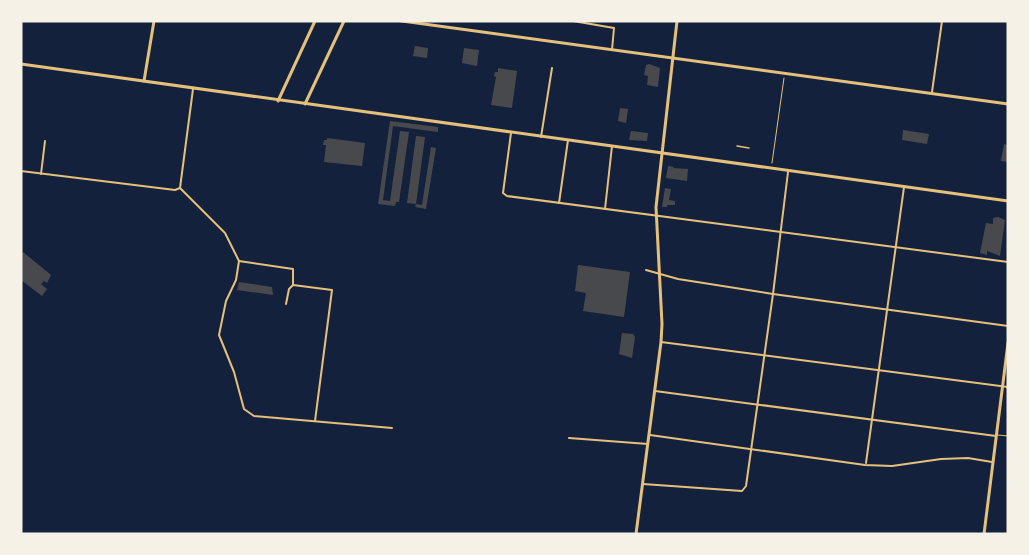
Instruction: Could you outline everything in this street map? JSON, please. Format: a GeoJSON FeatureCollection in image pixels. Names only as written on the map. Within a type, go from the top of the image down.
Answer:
{"type":"FeatureCollection","features":[{"type":"Feature","properties":{"kind":"main road"},"geometry":{"type":"LineString","coordinates":[[144,82],[154,21]]}},
{"type":"Feature","properties":{"kind":"main road"},"geometry":{"type":"LineString","coordinates":[[278,101],[315,21]]}},
{"type":"Feature","properties":{"kind":"main road"},"geometry":{"type":"LineString","coordinates":[[305,104],[344,21]]}},
{"type":"Feature","properties":{"kind":"main road"},"geometry":{"type":"LineString","coordinates":[[402,21],[1008,104]]}},
{"type":"Feature","properties":{"kind":"main road"},"geometry":{"type":"LineString","coordinates":[[636,534],[661,342],[656,216],[677,21]]}},
{"type":"Feature","properties":{"kind":"main road"},"geometry":{"type":"LineString","coordinates":[[21,64],[1008,201]]}},
{"type":"Feature","properties":{"kind":"main road"},"geometry":{"type":"LineString","coordinates":[[984,534],[1008,343]]}},
{"type":"Feature","properties":{"kind":"street"},"geometry":{"type":"LineString","coordinates":[[573,21],[614,28],[612,50]]}},
{"type":"Feature","properties":{"kind":"street"},"geometry":{"type":"LineString","coordinates":[[932,93],[942,21]]}},
{"type":"Feature","properties":{"kind":"street"},"geometry":{"type":"LineString","coordinates":[[541,137],[552,68]]}},
{"type":"Feature","properties":{"kind":"street"},"geometry":{"type":"LineString","coordinates":[[180,189],[193,89]]}},
{"type":"Feature","properties":{"kind":"street"},"geometry":{"type":"LineString","coordinates":[[511,133],[503,193],[507,196],[1008,262]]}},
{"type":"Feature","properties":{"kind":"street"},"geometry":{"type":"LineString","coordinates":[[560,202],[568,140]]}},
{"type":"Feature","properties":{"kind":"street"},"geometry":{"type":"LineString","coordinates":[[41,174],[45,141]]}},
{"type":"Feature","properties":{"kind":"street"},"geometry":{"type":"LineString","coordinates":[[605,209],[612,146]]}},
{"type":"Feature","properties":{"kind":"street"},"geometry":{"type":"LineString","coordinates":[[737,146],[749,148]]}},
{"type":"Feature","properties":{"kind":"street"},"geometry":{"type":"LineString","coordinates":[[21,171],[180,189]]}},
{"type":"Feature","properties":{"kind":"street"},"geometry":{"type":"LineString","coordinates":[[643,484],[742,491],[746,486],[788,171]]}},
{"type":"Feature","properties":{"kind":"street"},"geometry":{"type":"LineString","coordinates":[[865,465],[904,187]]}},
{"type":"Feature","properties":{"kind":"street"},"geometry":{"type":"LineString","coordinates":[[180,189],[225,233],[239,261],[236,280],[226,301],[219,335],[234,372],[244,409],[254,416],[392,428]]}},
{"type":"Feature","properties":{"kind":"street"},"geometry":{"type":"LineString","coordinates":[[239,261],[292,269],[294,285]]}},
{"type":"Feature","properties":{"kind":"street"},"geometry":{"type":"LineString","coordinates":[[646,270],[659,275],[773,294],[1008,326]]}},
{"type":"Feature","properties":{"kind":"street"},"geometry":{"type":"LineString","coordinates":[[286,304],[289,289],[294,285],[332,290],[314,422]]}},
{"type":"Feature","properties":{"kind":"street"},"geometry":{"type":"LineString","coordinates":[[661,342],[1008,387]]}},
{"type":"Feature","properties":{"kind":"street"},"geometry":{"type":"LineString","coordinates":[[655,391],[996,436]]}},
{"type":"Feature","properties":{"kind":"street"},"geometry":{"type":"LineString","coordinates":[[649,435],[865,465],[892,466],[941,459],[968,458],[992,462]]}},
{"type":"Feature","properties":{"kind":"street"},"geometry":{"type":"LineString","coordinates":[[569,438],[648,444]]}},
{"type":"Feature","properties":{"kind":"lane"},"geometry":{"type":"LineString","coordinates":[[996,436],[1008,436]]}},
{"type":"Feature","properties":{"kind":"path"},"geometry":{"type":"LineString","coordinates":[[772,165],[784,78]]}},
{"type":"Feature","properties":{"kind":"building"},"geometry":{"type":"Polygon","coordinates":[[[415,46],[428,48],[427,58],[413,56],[415,46]]]}},
{"type":"Feature","properties":{"kind":"building"},"geometry":{"type":"Polygon","coordinates":[[[464,48],[479,50],[477,66],[462,63],[464,48]]]}},
{"type":"Feature","properties":{"kind":"building"},"geometry":{"type":"Polygon","coordinates":[[[646,65],[660,68],[658,87],[647,85],[648,76],[644,75],[646,65]]]}},
{"type":"Feature","properties":{"kind":"building"},"geometry":{"type":"Polygon","coordinates":[[[498,68],[517,71],[512,108],[491,105],[496,77],[494,76],[498,68]]]}},
{"type":"Feature","properties":{"kind":"building"},"geometry":{"type":"Polygon","coordinates":[[[620,108],[628,109],[626,123],[618,121],[620,108]]]}},
{"type":"Feature","properties":{"kind":"building"},"geometry":{"type":"Polygon","coordinates":[[[390,121],[438,127],[438,132],[393,126],[383,200],[390,201],[400,131],[409,132],[399,202],[396,202],[395,206],[378,204],[390,121]]]}},
{"type":"Feature","properties":{"kind":"building"},"geometry":{"type":"Polygon","coordinates":[[[903,130],[929,134],[927,144],[902,140],[903,130]]]}},
{"type":"Feature","properties":{"kind":"building"},"geometry":{"type":"Polygon","coordinates":[[[631,131],[648,133],[647,141],[629,140],[631,131]]]}},
{"type":"Feature","properties":{"kind":"building"},"geometry":{"type":"Polygon","coordinates":[[[416,136],[425,137],[416,204],[407,203],[416,136]]]}},
{"type":"Feature","properties":{"kind":"building"},"geometry":{"type":"Polygon","coordinates":[[[327,138],[365,143],[362,166],[324,162],[326,145],[323,145],[327,138]]]}},
{"type":"Feature","properties":{"kind":"building"},"geometry":{"type":"Polygon","coordinates":[[[1004,144],[1008,145],[1008,162],[1001,161],[1004,144]]]}},
{"type":"Feature","properties":{"kind":"building"},"geometry":{"type":"Polygon","coordinates":[[[431,147],[436,148],[426,209],[415,207],[416,204],[422,205],[431,147]]]}},
{"type":"Feature","properties":{"kind":"building"},"geometry":{"type":"Polygon","coordinates":[[[668,166],[688,169],[687,181],[666,178],[668,166]]]}},
{"type":"Feature","properties":{"kind":"building"},"geometry":{"type":"Polygon","coordinates":[[[665,188],[671,189],[669,200],[675,201],[675,205],[662,207],[665,188]]]}},
{"type":"Feature","properties":{"kind":"building"},"geometry":{"type":"Polygon","coordinates":[[[998,217],[1005,220],[1000,256],[987,251],[987,255],[980,253],[986,223],[993,224],[993,218],[998,217]]]}},
{"type":"Feature","properties":{"kind":"building"},"geometry":{"type":"Polygon","coordinates":[[[23,252],[51,275],[47,283],[44,281],[41,284],[47,289],[42,296],[21,280],[21,254],[23,252]]]}},
{"type":"Feature","properties":{"kind":"building"},"geometry":{"type":"Polygon","coordinates":[[[578,265],[630,272],[624,317],[583,311],[586,293],[575,291],[578,265]]]}},
{"type":"Feature","properties":{"kind":"building"},"geometry":{"type":"Polygon","coordinates":[[[239,282],[272,287],[273,295],[237,290],[239,282]]]}},
{"type":"Feature","properties":{"kind":"building"},"geometry":{"type":"Polygon","coordinates":[[[622,333],[633,334],[635,337],[632,358],[619,354],[622,333]]]}}]}
